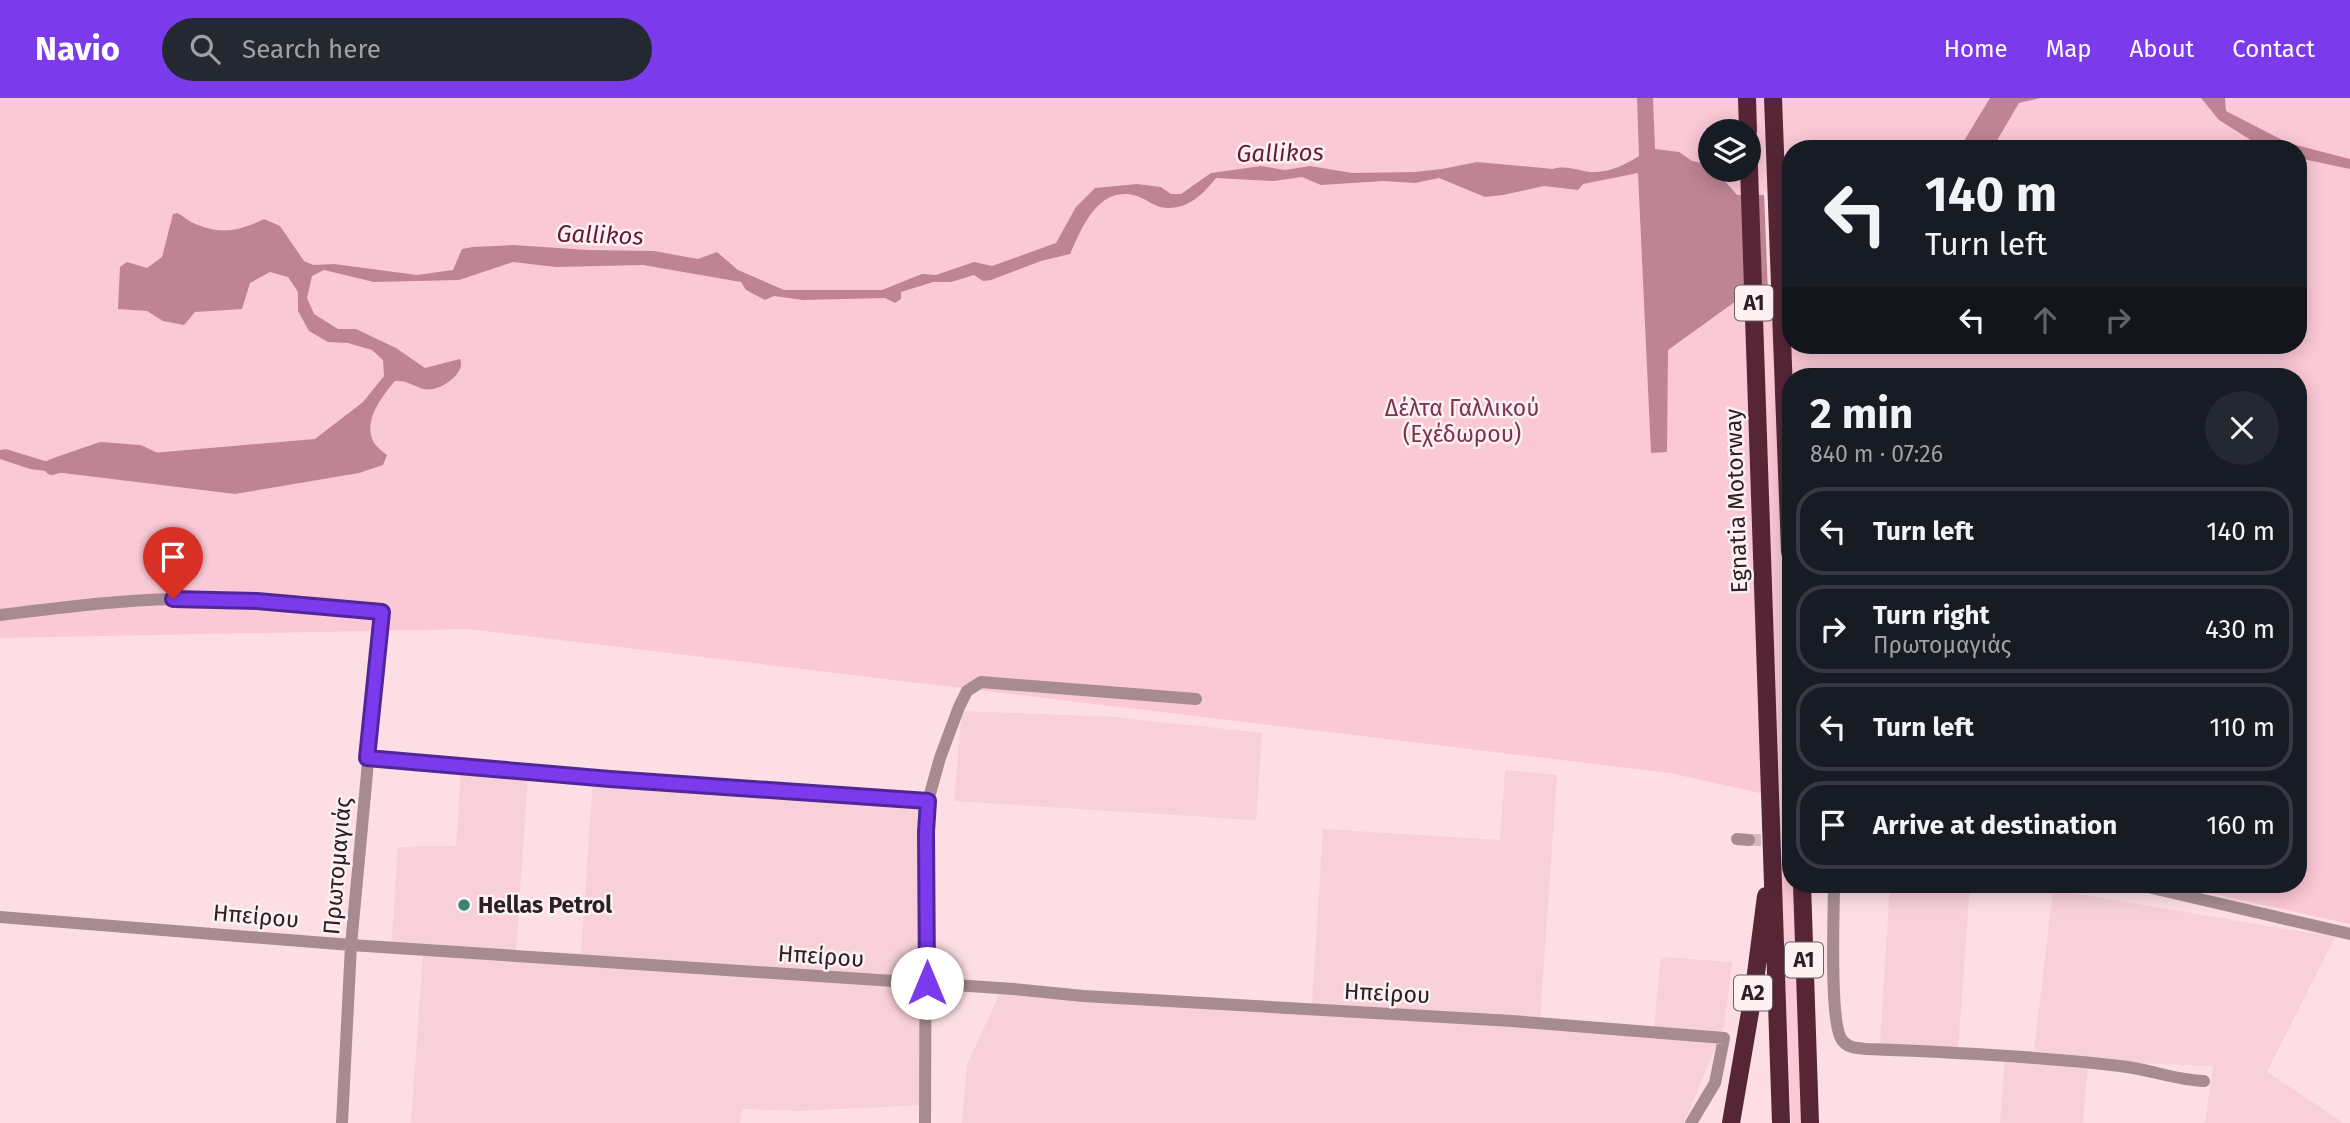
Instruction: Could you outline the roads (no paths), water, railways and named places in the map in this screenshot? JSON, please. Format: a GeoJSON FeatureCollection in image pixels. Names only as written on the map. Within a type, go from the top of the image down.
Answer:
{"type":"FeatureCollection","features":[{"type":"Feature","properties":{"kind":"highway"},"geometry":{"type":"LineString","coordinates":[[1747,98],[1748,119]]}},
{"type":"Feature","properties":{"kind":"highway","name":"Α1"},"geometry":{"type":"LineString","coordinates":[[1773,98],[1782,335]]}},
{"type":"Feature","properties":{"kind":"highway","name":"Egnatia Motorway"},"geometry":{"type":"LineString","coordinates":[[1749,182],[1772,862]]}},
{"type":"Feature","properties":{"kind":"highway","name":"Α1"},"geometry":{"type":"LineString","coordinates":[[1772,862],[1781,1123]]}},
{"type":"Feature","properties":{"kind":"highway","name":"Α2"},"geometry":{"type":"LineString","coordinates":[[1731,1123],[1772,862]]}},
{"type":"Feature","properties":{"kind":"highway","name":"Α1"},"geometry":{"type":"LineString","coordinates":[[1802,893],[1810,1123]]}},
{"type":"Feature","properties":{"kind":"highway"},"geometry":{"type":"LineString","coordinates":[[1807,1036],[1815,1081],[1818,1123]]}},
{"type":"Feature","properties":{"kind":"street","name":"Πρωτομαγιάς"},"geometry":{"type":"LineString","coordinates":[[0,615],[173,599],[257,601],[382,612],[351,945],[342,1123]]}},
{"type":"Feature","properties":{"kind":"street"},"geometry":{"type":"LineString","coordinates":[[925,1123],[928,801],[940,758],[967,691],[981,682],[1196,699]]}},
{"type":"Feature","properties":{"kind":"street"},"geometry":{"type":"LineString","coordinates":[[367,758],[622,780],[928,801]]}},
{"type":"Feature","properties":{"kind":"street"},"geometry":{"type":"LineString","coordinates":[[1834,893],[1834,986],[1838,1030],[1846,1044],[1867,1049],[2006,1054],[2124,1066],[2182,1080],[2204,1082]]}},
{"type":"Feature","properties":{"kind":"street"},"geometry":{"type":"LineString","coordinates":[[2174,893],[2350,934]]}},
{"type":"Feature","properties":{"kind":"street","name":"Ηπείρου"},"geometry":{"type":"LineString","coordinates":[[0,916],[351,945],[927,983],[1083,996],[1512,1021],[1724,1038],[1714,1083],[1691,1123]]}},
{"type":"Feature","properties":{"kind":"waterway","name":"Gallikos"},"geometry":{"type":"LineString","coordinates":[[52,467],[101,450],[139,453],[158,462]]}},
{"type":"Feature","properties":{"kind":"tunnel"},"geometry":{"type":"LineString","coordinates":[[1749,840],[1782,840]]}},
{"type":"Feature","properties":{"kind":"place","name":"Hellas Petrol"},"geometry":{"type":"Point","coordinates":[464,905]}},
{"type":"Feature","properties":{"kind":"park label","name":"Δέλτα Γαλλικού (Εχέδωρου)"},"geometry":{"type":"Point","coordinates":[1462,421]}}]}
